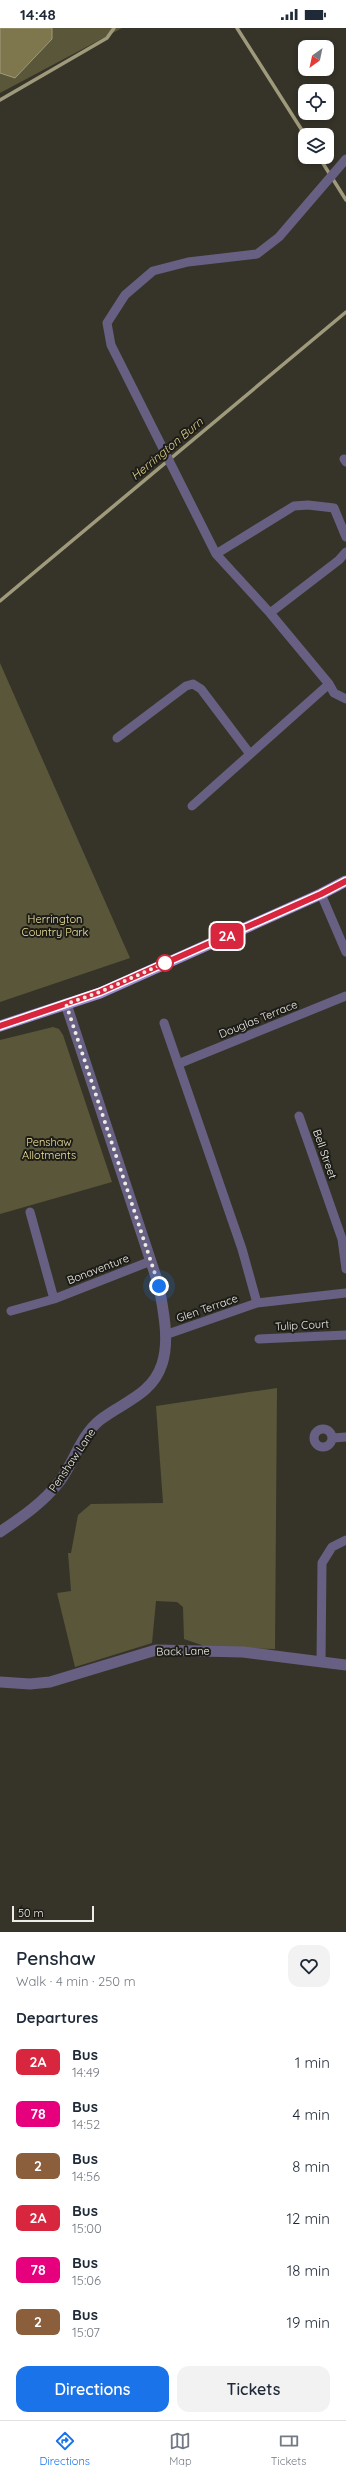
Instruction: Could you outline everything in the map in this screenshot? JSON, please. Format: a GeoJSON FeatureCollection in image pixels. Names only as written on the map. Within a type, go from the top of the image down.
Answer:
{"type":"FeatureCollection","features":[{"type":"Feature","properties":{"kind":"main road"},"geometry":{"type":"LineString","coordinates":[[0,1026],[100,992],[321,894],[346,881]]}},
{"type":"Feature","properties":{"kind":"street"},"geometry":{"type":"LineString","coordinates":[[346,159],[279,237],[258,254],[188,262],[153,271],[125,295],[107,323],[111,345],[216,554],[270,613],[329,684],[334,693],[346,699]]}},
{"type":"Feature","properties":{"kind":"street"},"geometry":{"type":"LineString","coordinates":[[216,554],[294,506],[308,505],[334,508],[346,537]]}},
{"type":"Feature","properties":{"kind":"street"},"geometry":{"type":"LineString","coordinates":[[270,613],[339,560],[346,552]]}},
{"type":"Feature","properties":{"kind":"street"},"geometry":{"type":"LineString","coordinates":[[117,738],[186,686],[193,684],[201,689],[250,754]]}},
{"type":"Feature","properties":{"kind":"street"},"geometry":{"type":"LineString","coordinates":[[192,806],[329,684]]}},
{"type":"Feature","properties":{"kind":"street"},"geometry":{"type":"LineString","coordinates":[[321,894],[346,952]]}},
{"type":"Feature","properties":{"kind":"street","name":"Douglas Terrace"},"geometry":{"type":"LineString","coordinates":[[178,1064],[346,996]]}},
{"type":"Feature","properties":{"kind":"street","name":"Penshaw Lane"},"geometry":{"type":"LineString","coordinates":[[0,1532],[31,1510],[50,1493],[60,1481],[87,1436],[100,1420],[147,1390],[156,1379],[162,1364],[165,1335],[159,1286],[66,1004]]}},
{"type":"Feature","properties":{"kind":"street"},"geometry":{"type":"LineString","coordinates":[[164,1023],[242,1249],[257,1303]]}},
{"type":"Feature","properties":{"kind":"street","name":"Bell Street"},"geometry":{"type":"LineString","coordinates":[[299,1116],[342,1239],[346,1269]]}},
{"type":"Feature","properties":{"kind":"street"},"geometry":{"type":"LineString","coordinates":[[30,1212],[54,1299]]}},
{"type":"Feature","properties":{"kind":"street","name":"Bonaventure"},"geometry":{"type":"LineString","coordinates":[[11,1311],[54,1299],[151,1261]]}},
{"type":"Feature","properties":{"kind":"street","name":"Glen Terrace"},"geometry":{"type":"LineString","coordinates":[[165,1335],[257,1303],[342,1293]]}},
{"type":"Feature","properties":{"kind":"street","name":"Tulip Court"},"geometry":{"type":"LineString","coordinates":[[259,1339],[346,1335]]}},
{"type":"Feature","properties":{"kind":"street"},"geometry":{"type":"LineString","coordinates":[[333,1438],[346,1437]]}},
{"type":"Feature","properties":{"kind":"street"},"geometry":{"type":"LineString","coordinates":[[320,1662],[322,1563],[332,1547],[346,1540]]}},
{"type":"Feature","properties":{"kind":"street","name":"Back Lane"},"geometry":{"type":"LineString","coordinates":[[0,1682],[30,1684],[50,1682],[86,1669],[156,1650],[243,1652],[346,1665]]}},
{"type":"Feature","properties":{"kind":"green space"},"geometry":{"type":"Polygon","coordinates":[[[0,28],[122,28],[0,93],[0,28]]]}},
{"type":"Feature","properties":{"kind":"green space","name":"Herrington Country Park"},"geometry":{"type":"Polygon","coordinates":[[[0,663],[130,958],[0,1002],[0,663]]]}},
{"type":"Feature","properties":{"kind":"green space","name":"Penshaw Allotments"},"geometry":{"type":"Polygon","coordinates":[[[53,1027],[59,1029],[63,1035],[112,1182],[0,1214],[0,1040],[53,1027]]]}},
{"type":"Feature","properties":{"kind":"green space"},"geometry":{"type":"Polygon","coordinates":[[[277,1388],[275,1649],[207,1647],[184,1639],[183,1607],[177,1602],[156,1601],[152,1643],[75,1667],[57,1593],[71,1591],[68,1553],[71,1553],[78,1515],[91,1504],[163,1503],[156,1406],[277,1388]]]}},
{"type":"Feature","properties":{"kind":"shaded area"},"geometry":{"type":"Polygon","coordinates":[[[0,28],[52,28],[52,39],[15,78],[0,73],[0,28]]]}},
{"type":"Feature","properties":{"kind":"waterway","name":"Herrington Burn"},"geometry":{"type":"LineString","coordinates":[[0,100],[107,38],[114,28]]}},
{"type":"Feature","properties":{"kind":"waterway","name":"Herrington Burn"},"geometry":{"type":"LineString","coordinates":[[237,28],[301,128]]}},
{"type":"Feature","properties":{"kind":"waterway","name":"Herrington Burn"},"geometry":{"type":"LineString","coordinates":[[323,164],[346,200]]}},
{"type":"Feature","properties":{"kind":"waterway","name":"Herrington Burn"},"geometry":{"type":"LineString","coordinates":[[0,601],[346,312]]}},
{"type":"Feature","properties":{"kind":"bus line","name":"2A"},"geometry":{"type":"LineString","coordinates":[[0,1026],[100,992],[321,894],[346,881]]}},
{"type":"Feature","properties":{"kind":"route"},"geometry":{"type":"LineString","coordinates":[[159,1286],[66,1004],[100,992],[165,963]]}}]}
